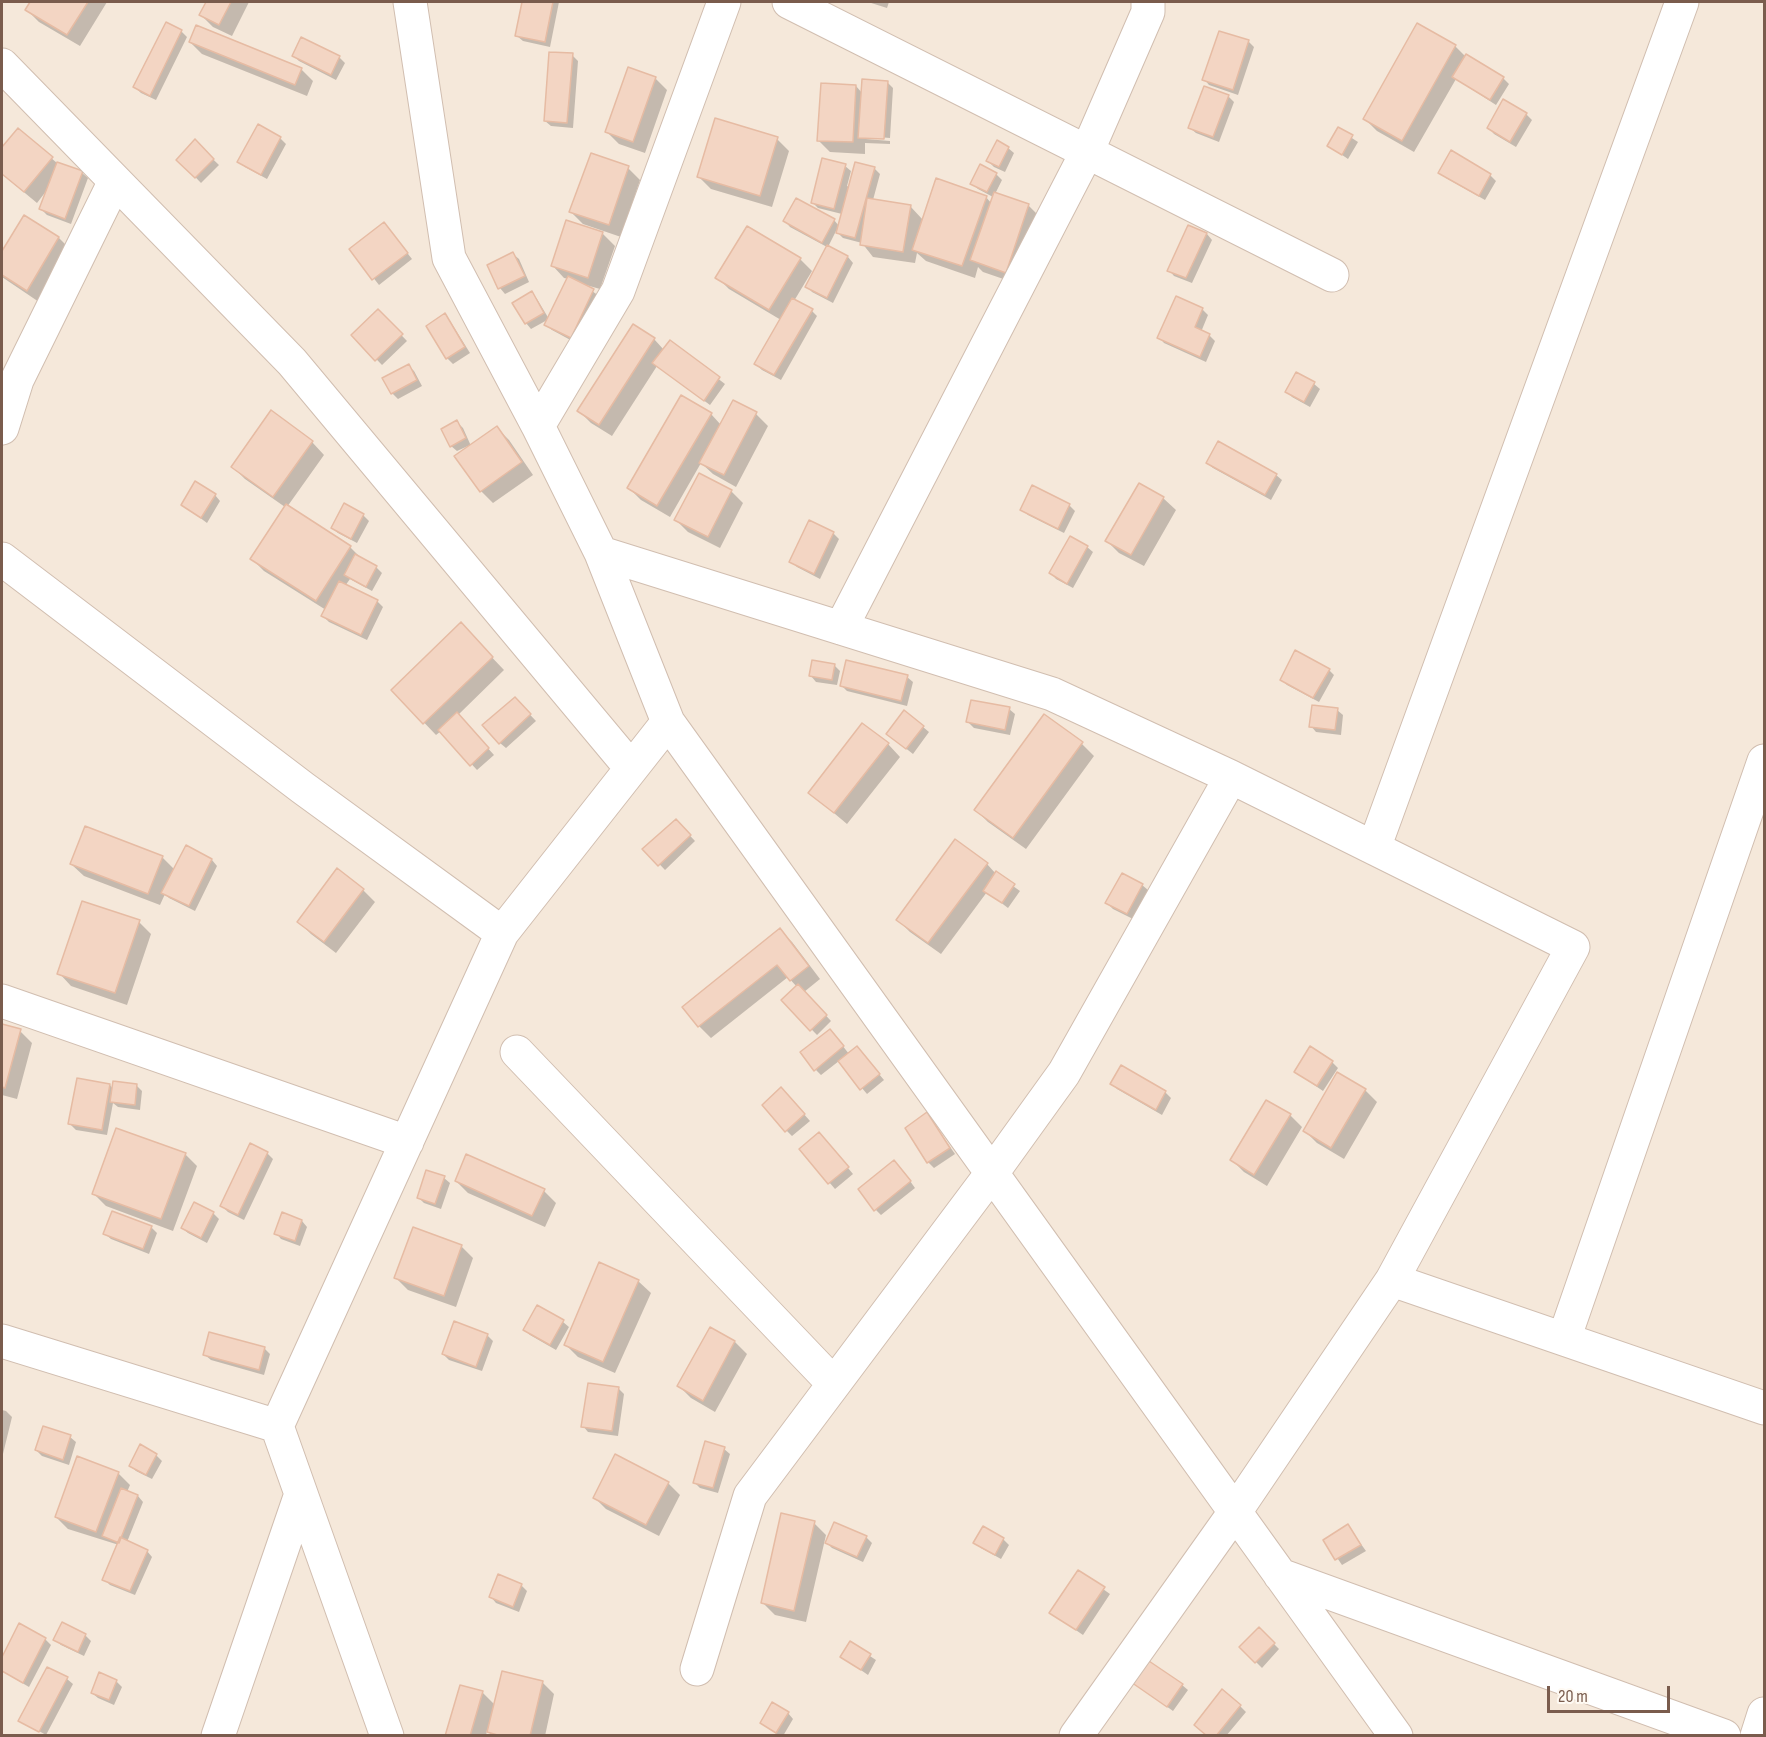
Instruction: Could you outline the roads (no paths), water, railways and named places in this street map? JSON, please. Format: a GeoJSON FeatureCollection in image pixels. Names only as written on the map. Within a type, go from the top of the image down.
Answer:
{"type":"FeatureCollection","features":[{"type":"Feature","properties":{"kind":"street"},"geometry":{"type":"LineString","coordinates":[[410,2],[449,258],[538,426],[601,553],[668,723],[1396,1736]]}},
{"type":"Feature","properties":{"kind":"street"},"geometry":{"type":"LineString","coordinates":[[538,426],[618,291],[724,2]]}},
{"type":"Feature","properties":{"kind":"street"},"geometry":{"type":"LineString","coordinates":[[789,2],[1332,275]]}},
{"type":"Feature","properties":{"kind":"street"},"geometry":{"type":"LineString","coordinates":[[841,628],[1088,152],[1149,12],[1148,2]]}},
{"type":"Feature","properties":{"kind":"street"},"geometry":{"type":"LineString","coordinates":[[1374,848],[1682,2]]}},
{"type":"Feature","properties":{"kind":"street"},"geometry":{"type":"LineString","coordinates":[[2,64],[292,362],[631,768]]}},
{"type":"Feature","properties":{"kind":"street"},"geometry":{"type":"LineString","coordinates":[[2,428],[9,372],[115,181]]}},
{"type":"Feature","properties":{"kind":"street"},"geometry":{"type":"LineString","coordinates":[[601,553],[1052,694],[1231,777],[1573,947],[1392,1280],[1235,1512],[1076,1736]]}},
{"type":"Feature","properties":{"kind":"street"},"geometry":{"type":"LineString","coordinates":[[2,559],[303,788],[502,933]]}},
{"type":"Feature","properties":{"kind":"street"},"geometry":{"type":"LineString","coordinates":[[387,1736],[277,1426],[502,933],[668,723]]}},
{"type":"Feature","properties":{"kind":"street"},"geometry":{"type":"LineString","coordinates":[[1564,1340],[1764,761]]}},
{"type":"Feature","properties":{"kind":"street"},"geometry":{"type":"LineString","coordinates":[[698,1669],[750,1496],[1064,1073],[1231,777]]}},
{"type":"Feature","properties":{"kind":"street"},"geometry":{"type":"LineString","coordinates":[[2,1001],[406,1142]]}},
{"type":"Feature","properties":{"kind":"street"},"geometry":{"type":"LineString","coordinates":[[517,1052],[833,1383]]}},
{"type":"Feature","properties":{"kind":"street"},"geometry":{"type":"LineString","coordinates":[[1392,1280],[1764,1408]]}},
{"type":"Feature","properties":{"kind":"street"},"geometry":{"type":"LineString","coordinates":[[2,1341],[277,1426]]}},
{"type":"Feature","properties":{"kind":"street"},"geometry":{"type":"LineString","coordinates":[[218,1736],[301,1494]]}},
{"type":"Feature","properties":{"kind":"street"},"geometry":{"type":"LineString","coordinates":[[1280,1575],[1724,1736]]}},
{"type":"Feature","properties":{"kind":"street"},"geometry":{"type":"LineString","coordinates":[[1757,1736],[1764,1714]]}}]}
